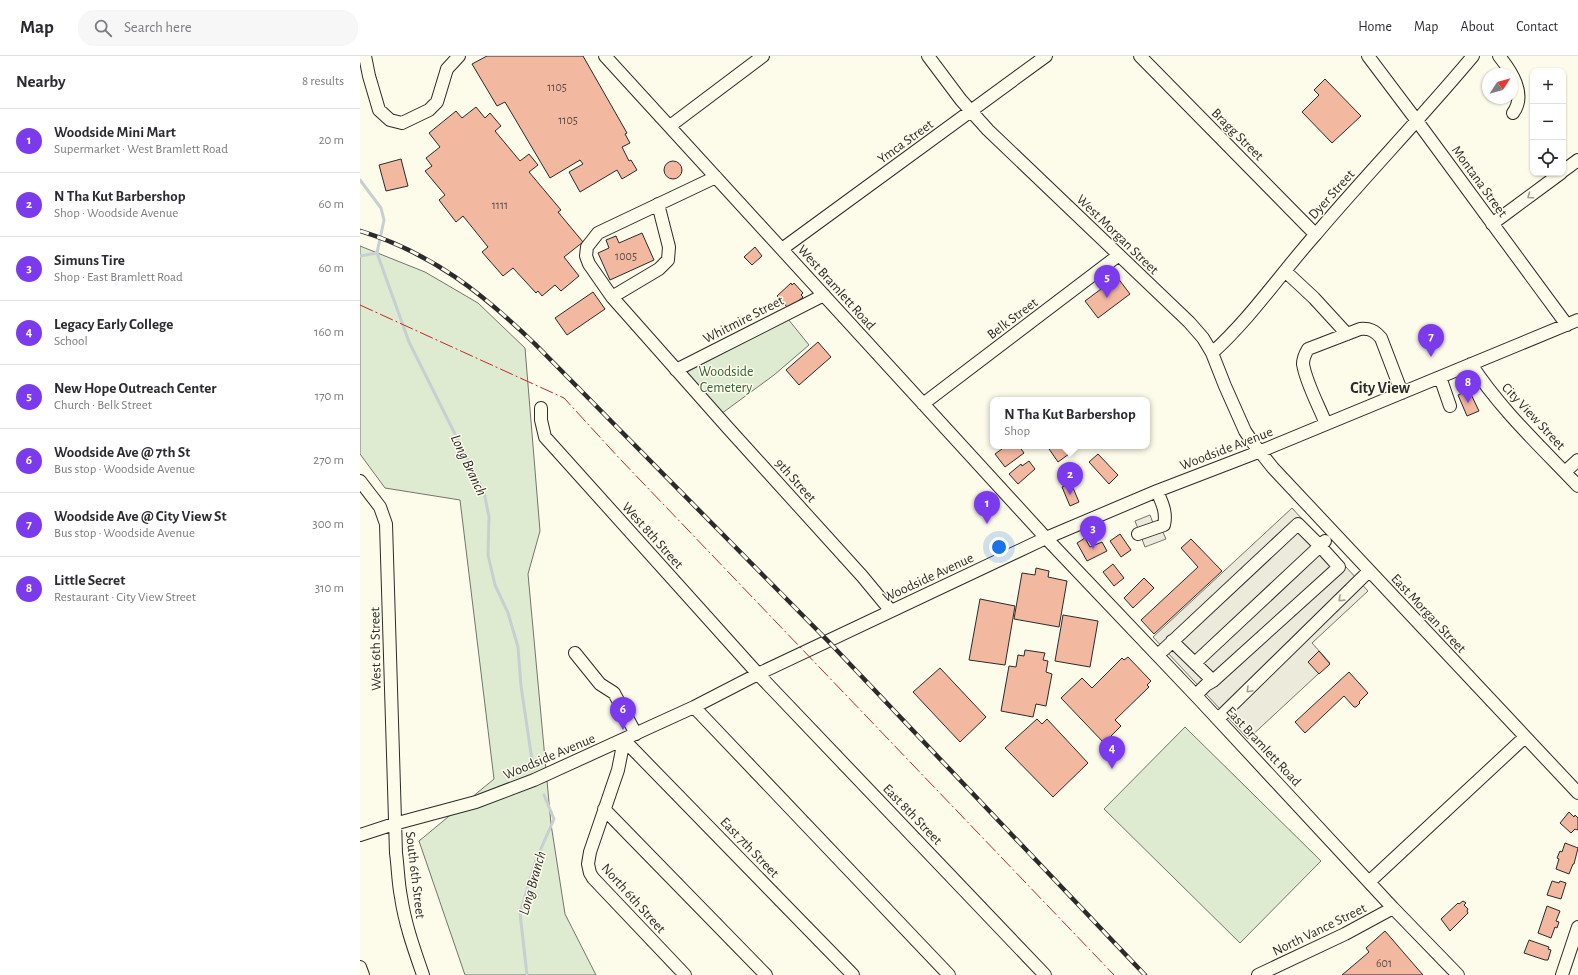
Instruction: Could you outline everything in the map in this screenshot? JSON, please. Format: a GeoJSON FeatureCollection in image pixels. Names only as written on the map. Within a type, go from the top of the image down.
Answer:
{"type":"FeatureCollection","features":[{"type":"Feature","properties":{"kind":"street"},"geometry":{"type":"LineString","coordinates":[[365,56],[379,110],[390,120],[402,123],[429,110],[437,102],[447,69],[459,56]]}},
{"type":"Feature","properties":{"kind":"street","name":"West Bramlett Road"},"geometry":{"type":"LineString","coordinates":[[605,56],[1046,538]]}},
{"type":"Feature","properties":{"kind":"street"},"geometry":{"type":"LineString","coordinates":[[670,126],[763,56]]}},
{"type":"Feature","properties":{"kind":"street","name":"West Morgan Street"},"geometry":{"type":"LineString","coordinates":[[928,56],[961,100],[988,130],[1189,322],[1203,338],[1212,353],[1224,386],[1245,431],[1260,451]]}},
{"type":"Feature","properties":{"kind":"street","name":"Ymca Street"},"geometry":{"type":"LineString","coordinates":[[782,249],[1046,56]]}},
{"type":"Feature","properties":{"kind":"street","name":"Bragg Street"},"geometry":{"type":"LineString","coordinates":[[1140,56],[1315,234]]}},
{"type":"Feature","properties":{"kind":"street","name":"Montana Street"},"geometry":{"type":"LineString","coordinates":[[1368,56],[1492,224],[1572,322]]}},
{"type":"Feature","properties":{"kind":"street","name":"Dyer Street"},"geometry":{"type":"LineString","coordinates":[[1212,353],[1239,325],[1285,272],[1315,234],[1417,121],[1473,56]]}},
{"type":"Feature","properties":{"kind":"street"},"geometry":{"type":"LineString","coordinates":[[1499,56],[1511,72],[1518,89],[1519,100],[1513,113]]}},
{"type":"Feature","properties":{"kind":"street"},"geometry":{"type":"LineString","coordinates":[[1566,169],[1578,160]]}},
{"type":"Feature","properties":{"kind":"street"},"geometry":{"type":"LineString","coordinates":[[1492,224],[1557,176]]}},
{"type":"Feature","properties":{"kind":"street","name":"9th Street"},"geometry":{"type":"LineString","coordinates":[[716,177],[598,233],[587,247],[586,256],[589,264],[612,297],[862,576],[891,611]]}},
{"type":"Feature","properties":{"kind":"street"},"geometry":{"type":"LineString","coordinates":[[612,297],[659,270],[668,260],[669,247],[658,204]]}},
{"type":"Feature","properties":{"kind":"street","name":"Belk Street"},"geometry":{"type":"LineString","coordinates":[[923,404],[1119,255]]}},
{"type":"Feature","properties":{"kind":"street"},"geometry":{"type":"LineString","coordinates":[[1285,272],[1314,298],[1347,334]]}},
{"type":"Feature","properties":{"kind":"street","name":"Whitmire Street"},"geometry":{"type":"LineString","coordinates":[[676,370],[824,295]]}},
{"type":"Feature","properties":{"kind":"street","name":"Woodside Avenue"},"geometry":{"type":"LineString","coordinates":[[360,836],[394,824],[476,802],[534,780],[694,707],[758,674],[1046,538],[1572,322]]}},
{"type":"Feature","properties":{"kind":"street"},"geometry":{"type":"LineString","coordinates":[[1326,424],[1308,381],[1303,364],[1304,355],[1308,349],[1360,329],[1368,328],[1376,332],[1381,338],[1402,393]]}},
{"type":"Feature","properties":{"kind":"street","name":"City View Street"},"geometry":{"type":"LineString","coordinates":[[1471,364],[1482,381],[1506,409],[1578,486]]}},
{"type":"Feature","properties":{"kind":"street"},"geometry":{"type":"LineString","coordinates":[[1440,377],[1450,406]]}},
{"type":"Feature","properties":{"kind":"street","name":"West 8th Street"},"geometry":{"type":"LineString","coordinates":[[541,408],[541,420],[545,437],[758,674]]}},
{"type":"Feature","properties":{"kind":"street","name":"East Morgan Street"},"geometry":{"type":"LineString","coordinates":[[1260,451],[1282,478],[1333,533],[1578,793]]}},
{"type":"Feature","properties":{"kind":"street"},"geometry":{"type":"LineString","coordinates":[[1565,472],[1578,460]]}},
{"type":"Feature","properties":{"kind":"street","name":"West 6th Street"},"geometry":{"type":"LineString","coordinates":[[360,481],[380,507],[384,515],[387,531],[394,824]]}},
{"type":"Feature","properties":{"kind":"street"},"geometry":{"type":"LineString","coordinates":[[1138,534],[1164,525],[1166,516],[1158,491]]}},
{"type":"Feature","properties":{"kind":"street"},"geometry":{"type":"LineString","coordinates":[[1158,655],[1298,524],[1320,546],[1339,567],[1214,681],[1206,685],[1196,695]]}},
{"type":"Feature","properties":{"kind":"street"},"geometry":{"type":"LineString","coordinates":[[1194,663],[1333,533]]}},
{"type":"Feature","properties":{"kind":"street","name":"East Bramlett Road"},"geometry":{"type":"LineString","coordinates":[[1046,538],[1196,695],[1393,908],[1458,975]]}},
{"type":"Feature","properties":{"kind":"street"},"geometry":{"type":"LineString","coordinates":[[1218,719],[1369,571]]}},
{"type":"Feature","properties":{"kind":"street"},"geometry":{"type":"LineString","coordinates":[[1172,641],[1214,681]]}},
{"type":"Feature","properties":{"kind":"street"},"geometry":{"type":"LineString","coordinates":[[575,653],[600,684],[614,693],[636,734]]}},
{"type":"Feature","properties":{"kind":"street","name":"East 8th Street"},"geometry":{"type":"LineString","coordinates":[[758,674],[1045,975]]}},
{"type":"Feature","properties":{"kind":"street"},"geometry":{"type":"LineString","coordinates":[[694,707],[949,975]]}},
{"type":"Feature","properties":{"kind":"street"},"geometry":{"type":"LineString","coordinates":[[1369,882],[1525,737]]}},
{"type":"Feature","properties":{"kind":"street","name":"North 6th Street"},"geometry":{"type":"LineString","coordinates":[[624,740],[618,770],[590,852],[588,864],[590,873],[685,975]]}},
{"type":"Feature","properties":{"kind":"street","name":"East 7th Street"},"geometry":{"type":"LineString","coordinates":[[624,740],[853,975]]}},
{"type":"Feature","properties":{"kind":"street"},"geometry":{"type":"LineString","coordinates":[[604,809],[766,975]]}},
{"type":"Feature","properties":{"kind":"street","name":"South 6th Street"},"geometry":{"type":"LineString","coordinates":[[394,824],[400,896],[412,944],[423,975]]}},
{"type":"Feature","properties":{"kind":"street","name":"North Vance Street"},"geometry":{"type":"LineString","coordinates":[[1263,974],[1345,934],[1393,908]]}},
{"type":"Feature","properties":{"kind":"street"},"geometry":{"type":"LineString","coordinates":[[1562,975],[1578,927]]}},
{"type":"Feature","properties":{"kind":"street"},"geometry":{"type":"LineString","coordinates":[[360,967],[363,975]]}},
{"type":"Feature","properties":{"kind":"green space"},"geometry":{"type":"Polygon","coordinates":[[[360,246],[425,272],[478,303],[525,348],[540,531],[528,574],[551,824],[565,914],[596,975],[465,975],[419,841],[494,779],[460,500],[385,488],[360,454],[360,246]]]}},
{"type":"Feature","properties":{"kind":"green space","name":"Woodside Cemetery"},"geometry":{"type":"Polygon","coordinates":[[[788,319],[809,345],[774,375],[721,414],[685,373],[788,319]]]}},
{"type":"Feature","properties":{"kind":"green space"},"geometry":{"type":"Polygon","coordinates":[[[1185,727],[1321,861],[1240,943],[1104,809],[1185,727]]]}},
{"type":"Feature","properties":{"kind":"shaded area"},"geometry":{"type":"Polygon","coordinates":[[[1292,508],[1368,591],[1312,643],[1330,663],[1248,739],[1153,637],[1292,508]]]}},
{"type":"Feature","properties":{"kind":"shaded area"},"geometry":{"type":"Polygon","coordinates":[[[1150,515],[1153,523],[1158,521],[1166,539],[1145,547],[1135,521],[1150,515]]]}},
{"type":"Feature","properties":{"kind":"building"},"geometry":{"type":"Polygon","coordinates":[[[487,56],[583,56],[627,133],[625,134],[630,143],[622,147],[629,161],[631,160],[637,170],[622,179],[617,170],[580,192],[569,172],[583,164],[580,160],[550,178],[505,102],[497,106],[472,64],[487,56]]]}},
{"type":"Feature","properties":{"kind":"building"},"geometry":{"type":"Polygon","coordinates":[[[1325,79],[1361,116],[1332,143],[1302,112],[1319,95],[1314,90],[1325,79]]]}},
{"type":"Feature","properties":{"kind":"building"},"geometry":{"type":"Polygon","coordinates":[[[476,107],[485,118],[490,113],[501,126],[495,131],[520,161],[529,154],[538,165],[529,172],[561,210],[558,212],[583,242],[564,257],[579,276],[561,291],[555,285],[542,296],[538,291],[536,293],[513,268],[503,276],[482,252],[488,247],[463,216],[456,222],[439,200],[445,195],[425,171],[432,166],[426,158],[440,147],[429,133],[456,111],[462,118],[476,107]]]}},
{"type":"Feature","properties":{"kind":"building"},"geometry":{"type":"Polygon","coordinates":[[[401,159],[408,186],[386,191],[379,165],[401,159]]]}},
{"type":"Feature","properties":{"kind":"building"},"geometry":{"type":"Polygon","coordinates":[[[673,161],[679,164],[682,170],[679,176],[673,179],[667,176],[664,170],[667,164],[673,161]]]}},
{"type":"Feature","properties":{"kind":"building"},"geometry":{"type":"Polygon","coordinates":[[[642,233],[654,260],[610,280],[598,253],[609,248],[606,240],[616,236],[619,243],[642,233]]]}},
{"type":"Feature","properties":{"kind":"building"},"geometry":{"type":"Polygon","coordinates":[[[755,247],[762,256],[752,265],[744,257],[755,247]]]}},
{"type":"Feature","properties":{"kind":"building"},"geometry":{"type":"Polygon","coordinates":[[[1117,277],[1130,294],[1098,318],[1085,301],[1117,277]]]}},
{"type":"Feature","properties":{"kind":"building"},"geometry":{"type":"Polygon","coordinates":[[[791,283],[792,285],[794,283],[803,293],[801,295],[803,297],[789,309],[777,296],[791,283]]]}},
{"type":"Feature","properties":{"kind":"building"},"geometry":{"type":"Polygon","coordinates":[[[593,292],[605,309],[567,335],[555,318],[593,292]]]}},
{"type":"Feature","properties":{"kind":"building"},"geometry":{"type":"Polygon","coordinates":[[[818,342],[831,357],[799,385],[786,370],[818,342]]]}},
{"type":"Feature","properties":{"kind":"building"},"geometry":{"type":"Polygon","coordinates":[[[1469,390],[1479,411],[1467,416],[1458,395],[1469,390]]]}},
{"type":"Feature","properties":{"kind":"building"},"geometry":{"type":"Polygon","coordinates":[[[1002,449],[1021,449],[1024,453],[1005,467],[995,454],[1002,449]]]}},
{"type":"Feature","properties":{"kind":"building"},"geometry":{"type":"Polygon","coordinates":[[[1049,449],[1076,449],[1058,462],[1049,449]]]}},
{"type":"Feature","properties":{"kind":"building"},"geometry":{"type":"Polygon","coordinates":[[[1098,454],[1118,475],[1109,484],[1089,462],[1098,454]]]}},
{"type":"Feature","properties":{"kind":"building"},"geometry":{"type":"Polygon","coordinates":[[[1029,461],[1035,469],[1018,484],[1009,474],[1021,464],[1022,466],[1029,461]]]}},
{"type":"Feature","properties":{"kind":"building"},"geometry":{"type":"Polygon","coordinates":[[[1071,483],[1079,502],[1070,506],[1062,487],[1071,483]]]}},
{"type":"Feature","properties":{"kind":"building"},"geometry":{"type":"Polygon","coordinates":[[[1120,534],[1131,550],[1121,557],[1110,541],[1120,534]]]}},
{"type":"Feature","properties":{"kind":"building"},"geometry":{"type":"Polygon","coordinates":[[[1085,538],[1090,547],[1102,542],[1107,551],[1087,561],[1077,543],[1085,538]]]}},
{"type":"Feature","properties":{"kind":"building"},"geometry":{"type":"Polygon","coordinates":[[[1191,539],[1222,571],[1154,634],[1141,620],[1198,567],[1181,548],[1191,539]]]}},
{"type":"Feature","properties":{"kind":"building"},"geometry":{"type":"Polygon","coordinates":[[[1113,564],[1124,578],[1114,586],[1103,572],[1113,564]]]}},
{"type":"Feature","properties":{"kind":"building"},"geometry":{"type":"Polygon","coordinates":[[[1036,568],[1049,571],[1048,577],[1067,581],[1059,627],[1014,619],[1022,573],[1035,575],[1036,568]]]}},
{"type":"Feature","properties":{"kind":"building"},"geometry":{"type":"Polygon","coordinates":[[[1144,578],[1154,588],[1133,608],[1124,598],[1144,578]]]}},
{"type":"Feature","properties":{"kind":"building"},"geometry":{"type":"Polygon","coordinates":[[[980,599],[1015,606],[1005,665],[969,660],[980,599]]]}},
{"type":"Feature","properties":{"kind":"building"},"geometry":{"type":"Polygon","coordinates":[[[1063,615],[1098,621],[1090,667],[1055,661],[1063,615]]]}},
{"type":"Feature","properties":{"kind":"building"},"geometry":{"type":"Polygon","coordinates":[[[1025,650],[1045,653],[1043,660],[1048,661],[1046,672],[1052,674],[1046,706],[1036,704],[1033,717],[1001,711],[1009,666],[1016,667],[1018,655],[1024,656],[1025,650]]]}},
{"type":"Feature","properties":{"kind":"building"},"geometry":{"type":"Polygon","coordinates":[[[1319,651],[1330,664],[1319,674],[1308,662],[1319,651]]]}},
{"type":"Feature","properties":{"kind":"building"},"geometry":{"type":"Polygon","coordinates":[[[1128,657],[1151,681],[1147,685],[1149,687],[1115,720],[1121,726],[1104,743],[1061,698],[1082,678],[1092,688],[1122,658],[1124,660],[1128,657]]]}},
{"type":"Feature","properties":{"kind":"building"},"geometry":{"type":"Polygon","coordinates":[[[940,668],[986,717],[960,742],[913,692],[940,668]]]}},
{"type":"Feature","properties":{"kind":"building"},"geometry":{"type":"Polygon","coordinates":[[[1349,672],[1368,693],[1356,707],[1354,707],[1344,696],[1305,733],[1295,722],[1349,672]]]}},
{"type":"Feature","properties":{"kind":"building"},"geometry":{"type":"Polygon","coordinates":[[[1037,719],[1042,724],[1047,719],[1088,763],[1053,797],[1005,748],[1037,719]]]}},
{"type":"Feature","properties":{"kind":"building"},"geometry":{"type":"Polygon","coordinates":[[[1569,812],[1574,817],[1575,815],[1578,818],[1578,829],[1575,829],[1571,833],[1560,823],[1569,812]]]}},
{"type":"Feature","properties":{"kind":"building"},"geometry":{"type":"Polygon","coordinates":[[[1565,843],[1578,848],[1574,864],[1569,874],[1556,869],[1559,859],[1557,858],[1560,851],[1562,852],[1565,843]]]}},
{"type":"Feature","properties":{"kind":"building"},"geometry":{"type":"Polygon","coordinates":[[[1552,881],[1566,883],[1561,899],[1547,895],[1552,881]]]}},
{"type":"Feature","properties":{"kind":"building"},"geometry":{"type":"Polygon","coordinates":[[[1463,901],[1466,903],[1464,905],[1468,909],[1468,913],[1450,931],[1441,919],[1458,903],[1459,904],[1463,901]]]}},
{"type":"Feature","properties":{"kind":"building"},"geometry":{"type":"Polygon","coordinates":[[[1547,906],[1560,911],[1556,921],[1559,922],[1557,928],[1555,927],[1551,938],[1538,933],[1547,906]]]}},
{"type":"Feature","properties":{"kind":"building"},"geometry":{"type":"Polygon","coordinates":[[[1385,931],[1423,975],[1342,975],[1369,952],[1366,948],[1385,931]]]}},
{"type":"Feature","properties":{"kind":"building"},"geometry":{"type":"Polygon","coordinates":[[[1529,940],[1549,947],[1548,949],[1551,950],[1548,960],[1524,953],[1529,940]]]}},
{"type":"Feature","properties":{"kind":"waterway","name":"Long Branch"},"geometry":{"type":"LineString","coordinates":[[360,180],[381,208],[384,220],[377,253],[409,342],[484,492],[489,517],[488,555],[495,585],[508,613],[518,647],[521,686],[533,767]]}},
{"type":"Feature","properties":{"kind":"waterway"},"geometry":{"type":"LineString","coordinates":[[360,256],[377,253]]}},
{"type":"Feature","properties":{"kind":"waterway","name":"Long Branch"},"geometry":{"type":"LineString","coordinates":[[527,975],[520,913],[536,860],[554,819],[544,795]]}},
{"type":"Feature","properties":{"kind":"railway"},"geometry":{"type":"LineString","coordinates":[[360,231],[386,240],[433,263],[475,292],[515,325],[828,641],[1145,975]]}},
{"type":"Feature","properties":{"kind":"power"},"geometry":{"type":"LineString","coordinates":[[360,305],[564,398],[620,459],[1114,975]]}},
{"type":"Feature","properties":{"kind":"place","name":"New Hope Outreach Center"},"geometry":{"type":"Point","coordinates":[1107,298]}},
{"type":"Feature","properties":{"kind":"place","name":"Woodside Ave @ City View St"},"geometry":{"type":"Point","coordinates":[1431,357]}},
{"type":"Feature","properties":{"kind":"place","name":"Little Secret"},"geometry":{"type":"Point","coordinates":[1468,403]}},
{"type":"Feature","properties":{"kind":"place","name":"N Tha Kut Barbershop"},"geometry":{"type":"Point","coordinates":[1070,495]}},
{"type":"Feature","properties":{"kind":"place","name":"Woodside Mini Mart"},"geometry":{"type":"Point","coordinates":[987,524]}},
{"type":"Feature","properties":{"kind":"place","name":"Simuns Tire"},"geometry":{"type":"Point","coordinates":[1093,549]}},
{"type":"Feature","properties":{"kind":"place","name":"Woodside Ave @ 7th St"},"geometry":{"type":"Point","coordinates":[623,730]}},
{"type":"Feature","properties":{"kind":"place","name":"Legacy Early College"},"geometry":{"type":"Point","coordinates":[1112,769]}},
{"type":"Feature","properties":{"kind":"district","name":"City View"},"geometry":{"type":"Point","coordinates":[1380,387]}}]}
